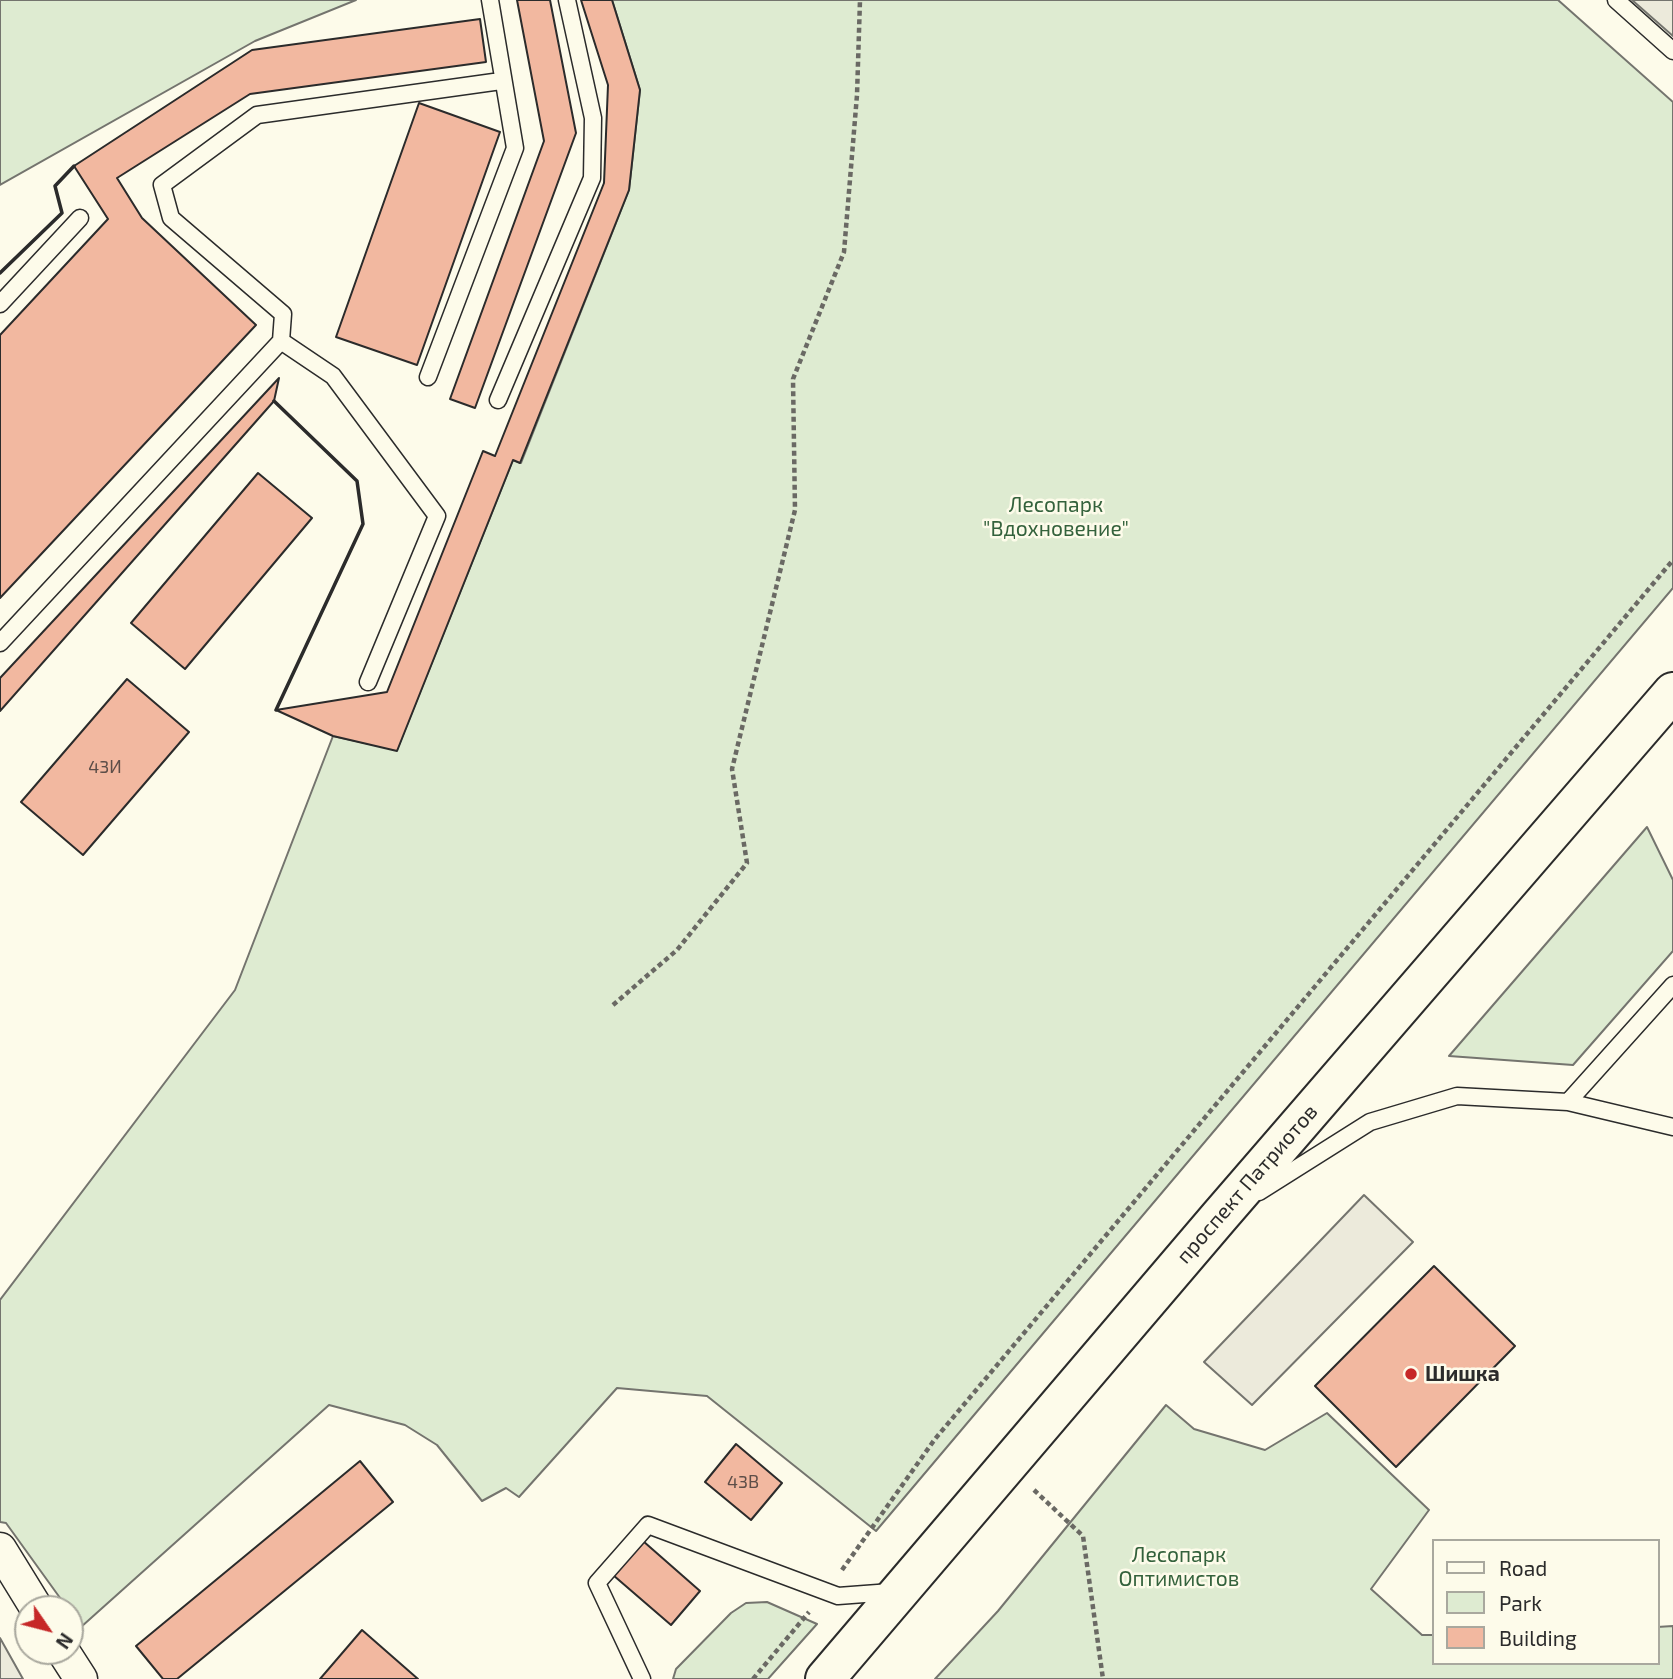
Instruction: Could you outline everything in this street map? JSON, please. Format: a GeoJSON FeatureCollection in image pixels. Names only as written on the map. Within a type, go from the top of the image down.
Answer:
{"type":"FeatureCollection","features":[{"type":"Feature","properties":{"kind":"highway","name":"проспект Патриотов"},"geometry":{"type":"LineString","coordinates":[[825,1679],[897,1591],[1008,1466],[1219,1217],[1673,692]]}},
{"type":"Feature","properties":{"kind":"street"},"geometry":{"type":"LineString","coordinates":[[0,1549],[28,1595]]}},
{"type":"Feature","properties":{"kind":"lane"},"geometry":{"type":"LineString","coordinates":[[428,377],[515,148],[489,0]]}},
{"type":"Feature","properties":{"kind":"lane"},"geometry":{"type":"LineString","coordinates":[[498,400],[592,178],[593,118],[567,0]]}},
{"type":"Feature","properties":{"kind":"lane"},"geometry":{"type":"LineString","coordinates":[[1616,0],[1673,51]]}},
{"type":"Feature","properties":{"kind":"lane"},"geometry":{"type":"LineString","coordinates":[[0,643],[281,341],[283,314],[171,218],[162,185],[257,115],[502,81]]}},
{"type":"Feature","properties":{"kind":"lane"},"geometry":{"type":"LineString","coordinates":[[0,304],[80,218]]}},
{"type":"Feature","properties":{"kind":"lane"},"geometry":{"type":"LineString","coordinates":[[281,341],[333,376],[437,516],[368,682]]}},
{"type":"Feature","properties":{"kind":"lane"},"geometry":{"type":"LineString","coordinates":[[1568,1102],[1673,985]]}},
{"type":"Feature","properties":{"kind":"lane"},"geometry":{"type":"LineString","coordinates":[[1219,1217],[1370,1122],[1457,1096],[1568,1102],[1673,1127]]}},
{"type":"Feature","properties":{"kind":"lane"},"geometry":{"type":"LineString","coordinates":[[642,1679],[597,1583],[648,1525],[838,1596],[897,1591]]}},
{"type":"Feature","properties":{"kind":"path"},"geometry":{"type":"LineString","coordinates":[[613,1005],[677,950],[747,863],[732,769],[795,510],[793,379],[844,252],[857,95],[860,0]]}},
{"type":"Feature","properties":{"kind":"path"},"geometry":{"type":"LineString","coordinates":[[753,1679],[826,1592],[935,1439],[1673,560]]}},
{"type":"Feature","properties":{"kind":"path"},"geometry":{"type":"LineString","coordinates":[[1008,1466],[1083,1536],[1103,1679]]}},
{"type":"Feature","properties":{"kind":"green space"},"geometry":{"type":"Polygon","coordinates":[[[0,0],[356,0],[255,41],[0,185],[0,0]]]}},
{"type":"Feature","properties":{"kind":"green space","name":"Лесопарк \"Вдохновение\""},"geometry":{"type":"Polygon","coordinates":[[[612,0],[1558,0],[1673,102],[1673,588],[876,1531],[707,1396],[617,1388],[519,1497],[506,1488],[482,1501],[437,1445],[405,1425],[329,1405],[84,1624],[84,1595],[58,1595],[6,1523],[0,1522],[0,1300],[235,990],[333,736],[397,750],[513,460],[521,463],[629,190],[640,90],[612,0]]]}},
{"type":"Feature","properties":{"kind":"green space"},"geometry":{"type":"Polygon","coordinates":[[[1647,827],[1673,880],[1673,951],[1573,1065],[1449,1056],[1647,827]]]}},
{"type":"Feature","properties":{"kind":"green space","name":"Лесопарк Оптимистов"},"geometry":{"type":"Polygon","coordinates":[[[1166,1405],[1194,1429],[1265,1450],[1327,1413],[1429,1510],[1371,1589],[1422,1635],[1432,1635],[1432,1665],[1659,1665],[1659,1627],[1673,1626],[1673,1679],[935,1679],[998,1611],[1166,1405]]]}},
{"type":"Feature","properties":{"kind":"green space"},"geometry":{"type":"Polygon","coordinates":[[[767,1602],[817,1624],[768,1679],[673,1679],[676,1669],[731,1613],[746,1603],[767,1602]]]}},
{"type":"Feature","properties":{"kind":"shaded area"},"geometry":{"type":"Polygon","coordinates":[[[1632,0],[1673,0],[1673,36],[1632,0]]]}},
{"type":"Feature","properties":{"kind":"shaded area"},"geometry":{"type":"Polygon","coordinates":[[[1364,1195],[1413,1242],[1252,1405],[1204,1362],[1364,1195]]]}},
{"type":"Feature","properties":{"kind":"shaded area"},"geometry":{"type":"Polygon","coordinates":[[[0,1638],[23,1679],[0,1679],[0,1638]]]}},
{"type":"Feature","properties":{"kind":"building"},"geometry":{"type":"Polygon","coordinates":[[[517,0],[550,0],[576,133],[475,408],[450,399],[544,141],[517,0]]]}},
{"type":"Feature","properties":{"kind":"building"},"geometry":{"type":"Polygon","coordinates":[[[581,0],[612,0],[640,90],[629,190],[520,463],[513,460],[397,751],[333,736],[276,710],[387,692],[483,451],[495,456],[604,183],[608,85],[581,0]]]}},
{"type":"Feature","properties":{"kind":"building"},"geometry":{"type":"Polygon","coordinates":[[[480,19],[486,62],[250,94],[117,178],[142,218],[256,325],[0,598],[0,335],[108,219],[74,166],[252,50],[480,19]]]}},
{"type":"Feature","properties":{"kind":"building"},"geometry":{"type":"Polygon","coordinates":[[[419,103],[500,132],[417,365],[336,337],[419,103]]]}},
{"type":"Feature","properties":{"kind":"building"},"geometry":{"type":"Polygon","coordinates":[[[279,378],[274,401],[0,711],[0,678],[279,378]]]}},
{"type":"Feature","properties":{"kind":"building"},"geometry":{"type":"Polygon","coordinates":[[[258,473],[312,518],[185,669],[131,623],[258,473]]]}},
{"type":"Feature","properties":{"kind":"building"},"geometry":{"type":"Polygon","coordinates":[[[127,679],[189,732],[83,855],[21,802],[127,679]]]}},
{"type":"Feature","properties":{"kind":"building"},"geometry":{"type":"Polygon","coordinates":[[[1434,1266],[1515,1346],[1396,1467],[1315,1386],[1434,1266]]]}},
{"type":"Feature","properties":{"kind":"building"},"geometry":{"type":"Polygon","coordinates":[[[736,1444],[782,1483],[751,1520],[705,1482],[736,1444]]]}},
{"type":"Feature","properties":{"kind":"building"},"geometry":{"type":"Polygon","coordinates":[[[360,1461],[393,1502],[177,1679],[163,1679],[136,1646],[360,1461]]]}},
{"type":"Feature","properties":{"kind":"building"},"geometry":{"type":"Polygon","coordinates":[[[643,1541],[700,1591],[671,1625],[613,1575],[643,1541]]]}},
{"type":"Feature","properties":{"kind":"building"},"geometry":{"type":"Polygon","coordinates":[[[362,1630],[418,1679],[320,1679],[362,1630]]]}},
{"type":"Feature","properties":{"kind":"wall"},"geometry":{"type":"LineString","coordinates":[[0,273],[62,213],[55,186],[74,166]]}},
{"type":"Feature","properties":{"kind":"wall"},"geometry":{"type":"LineString","coordinates":[[274,401],[357,481],[363,524],[276,710]]}},
{"type":"Feature","properties":{"kind":"place","name":"Шишка"},"geometry":{"type":"Point","coordinates":[1411,1374]}}]}
